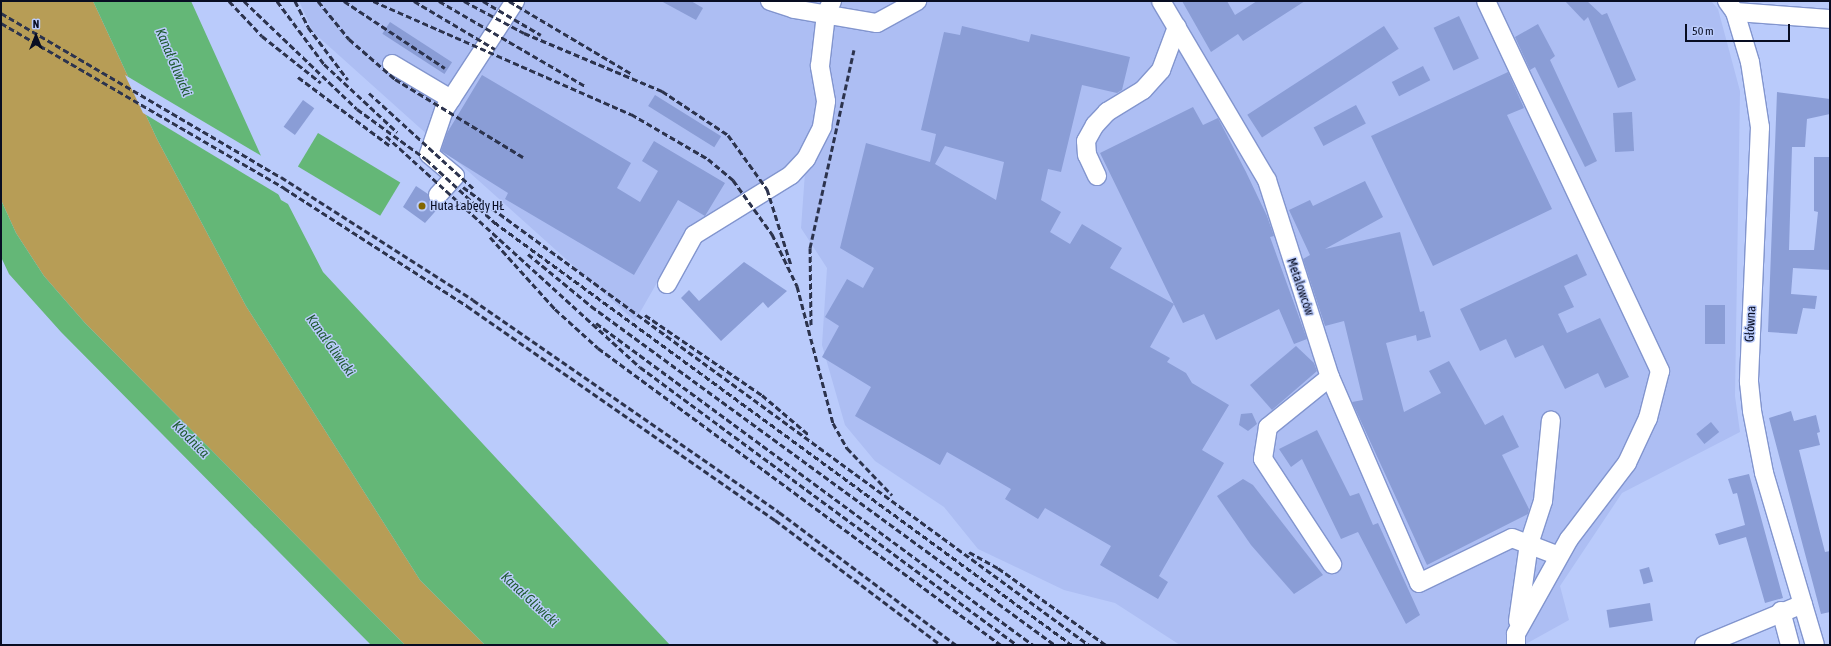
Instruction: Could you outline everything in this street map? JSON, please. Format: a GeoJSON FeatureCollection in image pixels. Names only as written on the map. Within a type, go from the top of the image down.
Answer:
{"type":"FeatureCollection","features":[{"type":"Feature","properties":{"kind":"street"},"geometry":{"type":"LineString","coordinates":[[438,195],[456,176],[429,154],[451,99],[515,1]]}},
{"type":"Feature","properties":{"kind":"street"},"geometry":{"type":"LineString","coordinates":[[770,1],[794,9],[829,7],[877,23],[917,1]]}},
{"type":"Feature","properties":{"kind":"street","name":"Metalowców"},"geometry":{"type":"LineString","coordinates":[[1161,1],[1267,180],[1330,377],[1419,583],[1512,538],[1528,544]]}},
{"type":"Feature","properties":{"kind":"street"},"geometry":{"type":"LineString","coordinates":[[1486,1],[1660,371],[1648,418],[1627,463],[1559,556],[1516,639]]}},
{"type":"Feature","properties":{"kind":"street"},"geometry":{"type":"LineString","coordinates":[[667,284],[694,235],[791,175],[806,159],[822,127],[826,101],[820,66],[829,7]]}},
{"type":"Feature","properties":{"kind":"street"},"geometry":{"type":"LineString","coordinates":[[1731,7],[1830,19]]}},
{"type":"Feature","properties":{"kind":"street","name":"Główna"},"geometry":{"type":"LineString","coordinates":[[1731,7],[1750,62],[1760,127],[1749,382],[1752,411],[1764,473],[1815,645]]}},
{"type":"Feature","properties":{"kind":"street"},"geometry":{"type":"LineString","coordinates":[[1097,176],[1087,155],[1086,141],[1094,125],[1107,112],[1143,90],[1162,70],[1177,27]]}},
{"type":"Feature","properties":{"kind":"street"},"geometry":{"type":"LineString","coordinates":[[392,64],[451,99]]}},
{"type":"Feature","properties":{"kind":"street"},"geometry":{"type":"LineString","coordinates":[[1330,377],[1268,427],[1264,459],[1332,564]]}},
{"type":"Feature","properties":{"kind":"street"},"geometry":{"type":"LineString","coordinates":[[1516,639],[1528,544],[1544,501],[1551,420]]}},
{"type":"Feature","properties":{"kind":"street"},"geometry":{"type":"LineString","coordinates":[[1528,544],[1559,556]]}},
{"type":"Feature","properties":{"kind":"street"},"geometry":{"type":"LineString","coordinates":[[1704,645],[1781,611],[1803,604]]}},
{"type":"Feature","properties":{"kind":"street"},"geometry":{"type":"LineString","coordinates":[[1781,611],[1790,645]]}},
{"type":"Feature","properties":{"kind":"shaded area"},"geometry":{"type":"Polygon","coordinates":[[[1,1],[93,1],[157,139],[246,306],[420,580],[485,645],[405,645],[85,323],[44,276],[16,233],[1,200],[1,1]]]}},
{"type":"Feature","properties":{"kind":"shaded area"},"geometry":{"type":"Polygon","coordinates":[[[299,1],[1711,1],[1718,9],[1740,91],[1735,396],[1740,432],[1622,493],[1560,586],[1569,620],[1524,645],[1180,645],[1115,603],[1064,590],[978,549],[944,507],[875,461],[845,425],[822,345],[827,268],[801,228],[806,159],[685,234],[635,321],[313,32],[299,1]]]}},
{"type":"Feature","properties":{"kind":"water","name":"Kanał Gliwicki"},"geometry":{"type":"Polygon","coordinates":[[[93,1],[191,1],[281,200],[288,204],[323,272],[670,645],[485,645],[420,580],[246,306],[157,139],[93,1]]]}},
{"type":"Feature","properties":{"kind":"water"},"geometry":{"type":"Polygon","coordinates":[[[318,133],[400,182],[380,216],[298,166],[318,133]]]}},
{"type":"Feature","properties":{"kind":"water","name":"Kłodnica"},"geometry":{"type":"Polygon","coordinates":[[[1,200],[16,233],[44,276],[85,323],[405,645],[371,645],[61,332],[9,274],[1,257],[1,200]]]}},
{"type":"Feature","properties":{"kind":"pier"},"geometry":{"type":"Polygon","coordinates":[[[125,75],[265,158],[281,196],[143,113],[125,75]]]}},
{"type":"Feature","properties":{"kind":"building"},"geometry":{"type":"Polygon","coordinates":[[[661,1],[691,1],[703,8],[696,20],[661,1]]]}},
{"type":"Feature","properties":{"kind":"building"},"geometry":{"type":"Polygon","coordinates":[[[1182,1],[1227,1],[1235,15],[1257,1],[1305,1],[1243,41],[1238,34],[1211,52],[1182,1]]]}},
{"type":"Feature","properties":{"kind":"building"},"geometry":{"type":"Polygon","coordinates":[[[1565,1],[1587,1],[1602,15],[1607,13],[1636,80],[1618,88],[1588,17],[1584,21],[1565,1]]]}},
{"type":"Feature","properties":{"kind":"building"},"geometry":{"type":"Polygon","coordinates":[[[1459,16],[1479,59],[1453,70],[1434,28],[1459,16]]]}},
{"type":"Feature","properties":{"kind":"building"},"geometry":{"type":"Polygon","coordinates":[[[390,22],[452,62],[444,74],[382,34],[390,22]]]}},
{"type":"Feature","properties":{"kind":"building"},"geometry":{"type":"Polygon","coordinates":[[[1538,24],[1555,56],[1550,60],[1597,161],[1585,167],[1535,67],[1530,70],[1515,37],[1538,24]]]}},
{"type":"Feature","properties":{"kind":"building"},"geometry":{"type":"Polygon","coordinates":[[[962,26],[1029,42],[1031,34],[1130,57],[1122,90],[1117,93],[1082,85],[1061,172],[1048,169],[1041,200],[1061,212],[1050,232],[1070,244],[1082,224],[1122,248],[1110,268],[1174,304],[1150,347],[1170,358],[1167,362],[1186,373],[1192,383],[1229,405],[1202,450],[1224,463],[1159,576],[1168,582],[1158,599],[1100,565],[1111,546],[1045,508],[1038,519],[1005,499],[1011,489],[947,452],[940,465],[855,416],[871,387],[822,357],[839,326],[825,317],[847,279],[863,288],[874,268],[840,248],[866,143],[930,162],[936,134],[921,130],[944,32],[960,35],[962,26]],[[945,146],[935,164],[996,200],[1004,162],[945,146]]]}},
{"type":"Feature","properties":{"kind":"building"},"geometry":{"type":"Polygon","coordinates":[[[1384,26],[1399,49],[1262,137],[1247,115],[1384,26]]]}},
{"type":"Feature","properties":{"kind":"building"},"geometry":{"type":"Polygon","coordinates":[[[1423,66],[1430,80],[1399,96],[1392,82],[1423,66]]]}},
{"type":"Feature","properties":{"kind":"building"},"geometry":{"type":"Polygon","coordinates":[[[1508,72],[1524,108],[1507,115],[1552,209],[1433,266],[1371,136],[1508,72]]]}},
{"type":"Feature","properties":{"kind":"building"},"geometry":{"type":"Polygon","coordinates":[[[482,75],[631,163],[617,188],[640,202],[658,171],[642,161],[654,141],[725,183],[705,216],[678,200],[634,275],[505,199],[508,193],[441,151],[447,133],[482,75]]]}},
{"type":"Feature","properties":{"kind":"building"},"geometry":{"type":"Polygon","coordinates":[[[1777,92],[1830,99],[1830,114],[1807,119],[1805,147],[1792,147],[1789,250],[1814,250],[1818,212],[1814,211],[1814,157],[1830,157],[1830,270],[1793,268],[1791,294],[1817,296],[1815,309],[1803,308],[1797,334],[1768,332],[1777,92]]]}},
{"type":"Feature","properties":{"kind":"building"},"geometry":{"type":"Polygon","coordinates":[[[655,95],[721,136],[714,147],[648,106],[655,95]]]}},
{"type":"Feature","properties":{"kind":"building"},"geometry":{"type":"Polygon","coordinates":[[[303,100],[314,108],[295,135],[284,127],[303,100]]]}},
{"type":"Feature","properties":{"kind":"building"},"geometry":{"type":"Polygon","coordinates":[[[1356,105],[1366,124],[1323,146],[1314,128],[1356,105]]]}},
{"type":"Feature","properties":{"kind":"building"},"geometry":{"type":"Polygon","coordinates":[[[1193,107],[1203,125],[1218,118],[1246,172],[1267,216],[1274,236],[1270,237],[1307,339],[1294,344],[1279,309],[1216,340],[1204,314],[1183,323],[1100,153],[1193,107]]]}},
{"type":"Feature","properties":{"kind":"building"},"geometry":{"type":"Polygon","coordinates":[[[1632,112],[1634,151],[1615,152],[1613,113],[1632,112]]]}},
{"type":"Feature","properties":{"kind":"building"},"geometry":{"type":"Polygon","coordinates":[[[1365,181],[1383,217],[1325,249],[1400,232],[1420,312],[1424,311],[1431,337],[1417,341],[1416,335],[1386,343],[1404,412],[1441,393],[1429,371],[1449,361],[1485,425],[1503,415],[1519,447],[1502,455],[1529,509],[1528,514],[1427,565],[1352,402],[1363,400],[1344,321],[1325,326],[1303,259],[1310,255],[1289,210],[1310,200],[1313,206],[1365,181]]]}},
{"type":"Feature","properties":{"kind":"building","name":"Huta Łabędy HŁ"},"geometry":{"type":"Polygon","coordinates":[[[416,186],[428,194],[431,203],[441,205],[425,223],[403,207],[416,186]]]}},
{"type":"Feature","properties":{"kind":"building"},"geometry":{"type":"Polygon","coordinates":[[[1577,254],[1587,275],[1564,286],[1574,307],[1558,314],[1567,333],[1600,318],[1629,377],[1605,388],[1598,373],[1565,389],[1543,345],[1515,358],[1506,339],[1480,351],[1460,309],[1577,254]]]}},
{"type":"Feature","properties":{"kind":"building"},"geometry":{"type":"Polygon","coordinates":[[[744,262],[787,291],[768,308],[763,302],[721,341],[681,298],[689,290],[699,301],[744,262]]]}},
{"type":"Feature","properties":{"kind":"building"},"geometry":{"type":"Polygon","coordinates":[[[1705,305],[1725,305],[1725,344],[1705,344],[1705,305]]]}},
{"type":"Feature","properties":{"kind":"building"},"geometry":{"type":"Polygon","coordinates":[[[1296,346],[1314,363],[1317,371],[1272,410],[1250,385],[1296,346]]]}},
{"type":"Feature","properties":{"kind":"building"},"geometry":{"type":"Polygon","coordinates":[[[1791,411],[1794,421],[1816,415],[1820,432],[1817,433],[1820,445],[1799,450],[1825,552],[1830,551],[1830,612],[1821,614],[1769,418],[1791,411]]]}},
{"type":"Feature","properties":{"kind":"building"},"geometry":{"type":"Polygon","coordinates":[[[1252,413],[1257,424],[1248,431],[1239,425],[1241,414],[1252,413]]]}},
{"type":"Feature","properties":{"kind":"building"},"geometry":{"type":"Polygon","coordinates":[[[1711,422],[1719,432],[1704,444],[1696,434],[1711,422]]]}},
{"type":"Feature","properties":{"kind":"building"},"geometry":{"type":"Polygon","coordinates":[[[1317,430],[1350,496],[1359,493],[1373,525],[1378,523],[1420,615],[1406,624],[1358,532],[1341,539],[1302,459],[1291,467],[1279,449],[1317,430]]]}},
{"type":"Feature","properties":{"kind":"building"},"geometry":{"type":"Polygon","coordinates":[[[1749,474],[1783,598],[1765,603],[1746,537],[1719,545],[1715,534],[1745,525],[1737,493],[1733,494],[1728,479],[1749,474]]]}},
{"type":"Feature","properties":{"kind":"building"},"geometry":{"type":"Polygon","coordinates":[[[1243,479],[1253,485],[1323,575],[1294,594],[1251,545],[1217,496],[1243,479]]]}},
{"type":"Feature","properties":{"kind":"building"},"geometry":{"type":"Polygon","coordinates":[[[1649,567],[1653,581],[1644,584],[1639,570],[1649,567]]]}},
{"type":"Feature","properties":{"kind":"building"},"geometry":{"type":"Polygon","coordinates":[[[1650,603],[1653,621],[1609,628],[1607,610],[1650,603]]]}},
{"type":"Feature","properties":{"kind":"railway"},"geometry":{"type":"LineString","coordinates":[[229,1],[262,36],[321,83]]}},
{"type":"Feature","properties":{"kind":"railway"},"geometry":{"type":"LineString","coordinates":[[244,1],[357,109],[426,159],[494,222],[1072,645]]}},
{"type":"Feature","properties":{"kind":"railway"},"geometry":{"type":"LineString","coordinates":[[277,1],[324,64],[397,132]]}},
{"type":"Feature","properties":{"kind":"railway"},"geometry":{"type":"LineString","coordinates":[[295,1],[308,27],[348,80]]}},
{"type":"Feature","properties":{"kind":"railway"},"geometry":{"type":"LineString","coordinates":[[318,1],[349,39],[395,79],[523,157]]}},
{"type":"Feature","properties":{"kind":"railway"},"geometry":{"type":"LineString","coordinates":[[344,1],[445,68]]}},
{"type":"Feature","properties":{"kind":"railway"},"geometry":{"type":"LineString","coordinates":[[373,1],[631,114],[708,159],[733,180],[772,234],[797,286],[833,423],[847,448],[892,495]]}},
{"type":"Feature","properties":{"kind":"railway"},"geometry":{"type":"LineString","coordinates":[[414,1],[495,49]]}},
{"type":"Feature","properties":{"kind":"railway"},"geometry":{"type":"LineString","coordinates":[[439,1],[585,86]]}},
{"type":"Feature","properties":{"kind":"railway"},"geometry":{"type":"LineString","coordinates":[[464,1],[524,33],[662,91],[728,135],[767,189],[791,265]]}},
{"type":"Feature","properties":{"kind":"railway"},"geometry":{"type":"LineString","coordinates":[[483,1],[541,35]]}},
{"type":"Feature","properties":{"kind":"railway"},"geometry":{"type":"LineString","coordinates":[[509,1],[632,74]]}},
{"type":"Feature","properties":{"kind":"railway"},"geometry":{"type":"LineString","coordinates":[[1,13],[281,177],[473,300],[779,512],[956,645]]}},
{"type":"Feature","properties":{"kind":"railway"},"geometry":{"type":"LineString","coordinates":[[1,23],[284,188],[467,306],[775,520],[941,645]]}},
{"type":"Feature","properties":{"kind":"railway"},"geometry":{"type":"LineString","coordinates":[[811,325],[810,248],[854,50]]}},
{"type":"Feature","properties":{"kind":"railway"},"geometry":{"type":"LineString","coordinates":[[298,77],[389,145]]}},
{"type":"Feature","properties":{"kind":"railway"},"geometry":{"type":"LineString","coordinates":[[369,93],[473,188]]}},
{"type":"Feature","properties":{"kind":"railway"},"geometry":{"type":"LineString","coordinates":[[386,136],[640,367],[1017,645]]}},
{"type":"Feature","properties":{"kind":"railway"},"geometry":{"type":"LineString","coordinates":[[463,187],[1089,645]]}},
{"type":"Feature","properties":{"kind":"railway"},"geometry":{"type":"LineString","coordinates":[[490,237],[555,309],[598,348],[1001,645]]}},
{"type":"Feature","properties":{"kind":"railway"},"geometry":{"type":"LineString","coordinates":[[528,254],[591,306],[1055,645]]}},
{"type":"Feature","properties":{"kind":"railway"},"geometry":{"type":"LineString","coordinates":[[645,315],[762,395],[809,435]]}},
{"type":"Feature","properties":{"kind":"railway"},"geometry":{"type":"LineString","coordinates":[[596,323],[1033,645]]}},
{"type":"Feature","properties":{"kind":"railway"},"geometry":{"type":"LineString","coordinates":[[969,552],[998,568],[1106,645]]}},
{"type":"Feature","properties":{"kind":"place","name":"Huta Łabędy HŁ"},"geometry":{"type":"Point","coordinates":[422,206]}}]}
